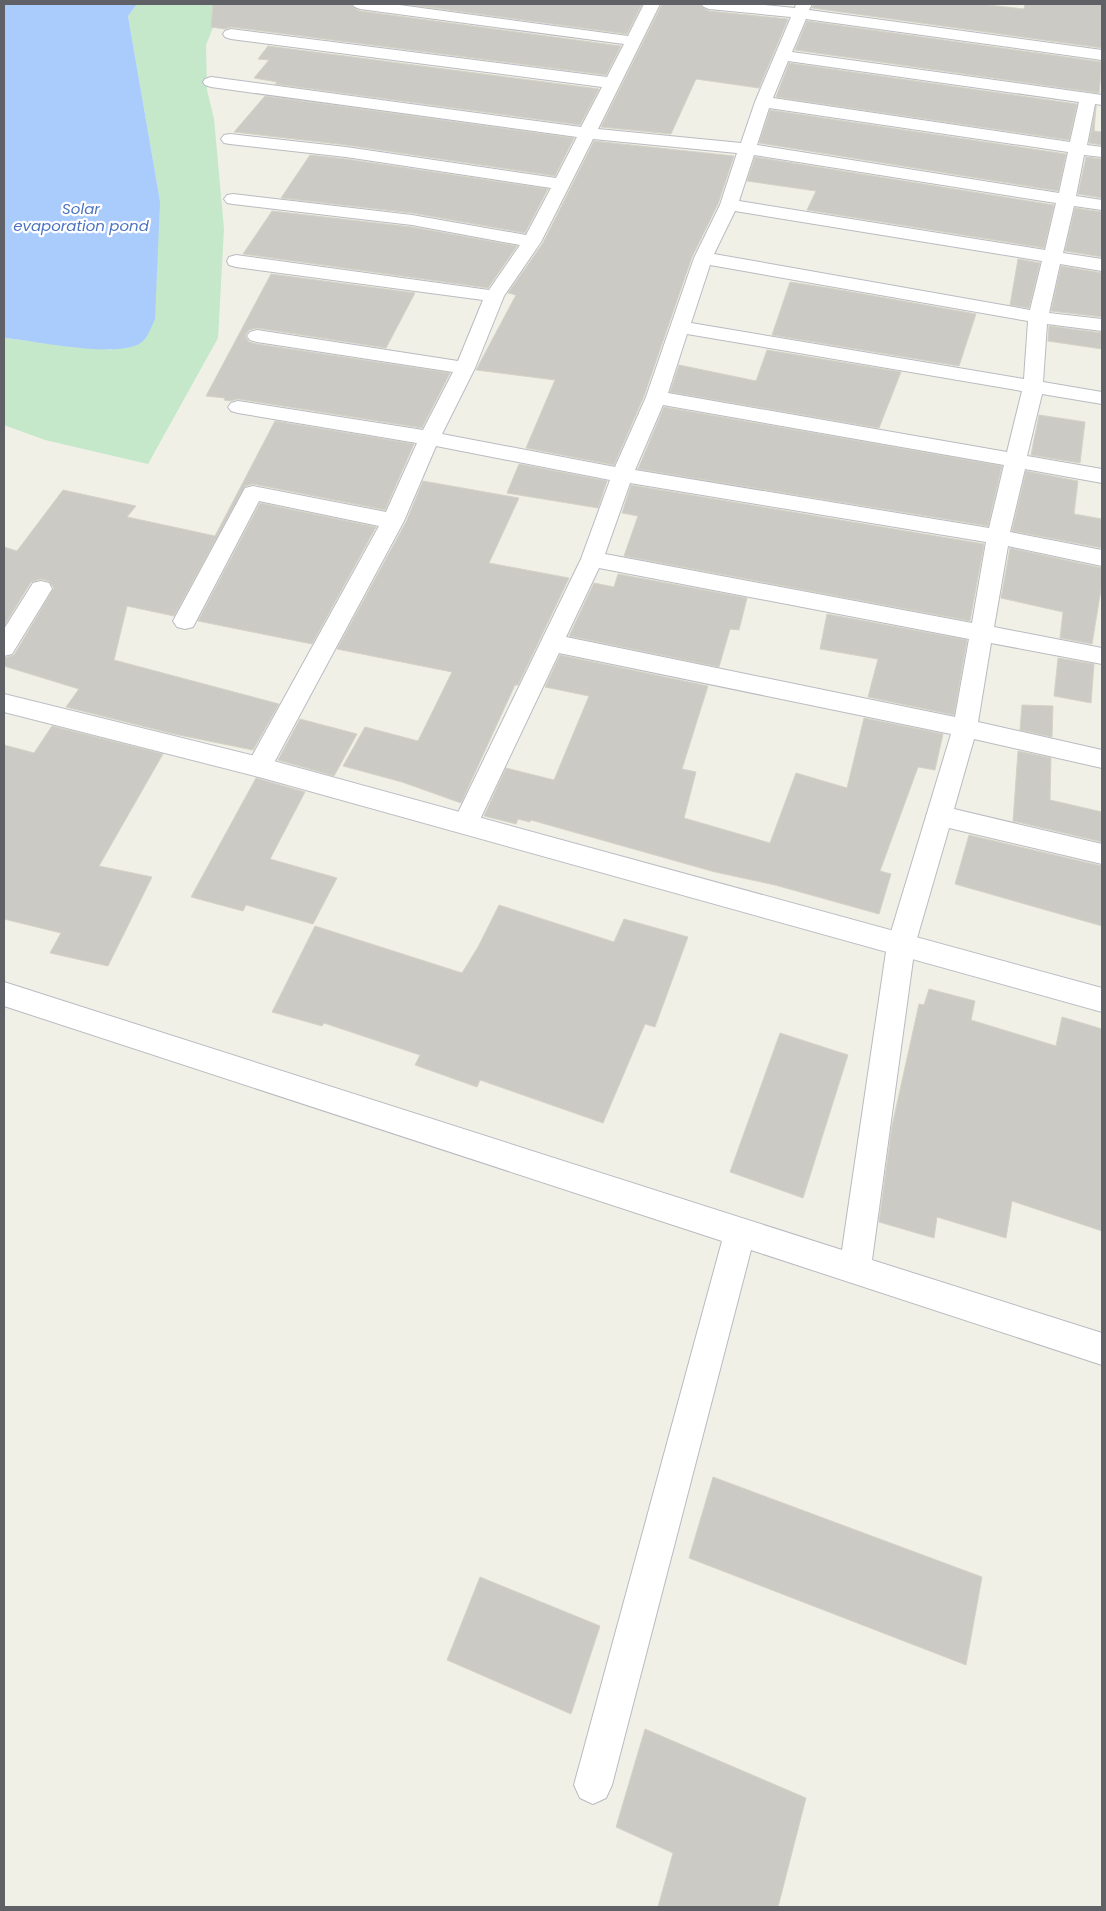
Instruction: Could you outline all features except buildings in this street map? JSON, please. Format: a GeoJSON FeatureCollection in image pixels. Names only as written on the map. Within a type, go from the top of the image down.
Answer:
{"type":"FeatureCollection","features":[{"type":"Feature","properties":{"kind":"street"},"geometry":{"type":"LineString","coordinates":[[360,4],[633,40]]}},
{"type":"Feature","properties":{"kind":"street"},"geometry":{"type":"LineString","coordinates":[[259,767],[393,521],[429,438],[465,368],[494,296],[532,242],[652,4]]}},
{"type":"Feature","properties":{"kind":"street"},"geometry":{"type":"LineString","coordinates":[[709,4],[802,9],[1102,55]]}},
{"type":"Feature","properties":{"kind":"street"},"geometry":{"type":"LineString","coordinates":[[466,822],[592,559],[622,475],[656,397],[703,258],[729,205],[764,102],[802,9]]}},
{"type":"Feature","properties":{"kind":"street"},"geometry":{"type":"LineString","coordinates":[[231,34],[613,83]]}},
{"type":"Feature","properties":{"kind":"street"},"geometry":{"type":"LineString","coordinates":[[784,56],[1095,99],[1078,148],[1038,317],[1033,387],[998,537],[965,728],[900,945],[855,1269]]}},
{"type":"Feature","properties":{"kind":"street"},"geometry":{"type":"LineString","coordinates":[[211,82],[588,133],[747,149],[1102,205]]}},
{"type":"Feature","properties":{"kind":"street"},"geometry":{"type":"LineString","coordinates":[[764,102],[1102,152]]}},
{"type":"Feature","properties":{"kind":"street"},"geometry":{"type":"LineString","coordinates":[[230,139],[346,152],[562,184]]}},
{"type":"Feature","properties":{"kind":"street"},"geometry":{"type":"LineString","coordinates":[[233,199],[412,220],[532,242]]}},
{"type":"Feature","properties":{"kind":"street"},"geometry":{"type":"LineString","coordinates":[[729,205],[1102,265]]}},
{"type":"Feature","properties":{"kind":"street"},"geometry":{"type":"LineString","coordinates":[[703,258],[1038,317],[1102,325]]}},
{"type":"Feature","properties":{"kind":"street"},"geometry":{"type":"LineString","coordinates":[[236,261],[494,296]]}},
{"type":"Feature","properties":{"kind":"street"},"geometry":{"type":"LineString","coordinates":[[681,327],[1102,398]]}},
{"type":"Feature","properties":{"kind":"street"},"geometry":{"type":"LineString","coordinates":[[257,336],[465,368]]}},
{"type":"Feature","properties":{"kind":"street"},"geometry":{"type":"LineString","coordinates":[[656,397],[1017,459],[1102,476]]}},
{"type":"Feature","properties":{"kind":"street"},"geometry":{"type":"LineString","coordinates":[[238,407],[429,438],[622,475],[998,537],[1102,558]]}},
{"type":"Feature","properties":{"kind":"street"},"geometry":{"type":"LineString","coordinates":[[185,621],[253,493],[393,521]]}},
{"type":"Feature","properties":{"kind":"street"},"geometry":{"type":"LineString","coordinates":[[592,559],[1102,656]]}},
{"type":"Feature","properties":{"kind":"street"},"geometry":{"type":"LineString","coordinates":[[4,648],[41,589]]}},
{"type":"Feature","properties":{"kind":"street"},"geometry":{"type":"LineString","coordinates":[[553,643],[965,728],[1102,759]]}},
{"type":"Feature","properties":{"kind":"street"},"geometry":{"type":"LineString","coordinates":[[4,703],[259,767],[466,822],[1102,1000]]}},
{"type":"Feature","properties":{"kind":"street"},"geometry":{"type":"LineString","coordinates":[[938,815],[1102,854]]}},
{"type":"Feature","properties":{"kind":"street"},"geometry":{"type":"LineString","coordinates":[[4,994],[1102,1349]]}},
{"type":"Feature","properties":{"kind":"street"},"geometry":{"type":"LineString","coordinates":[[593,1785],[740,1232]]}},
{"type":"Feature","properties":{"kind":"green space"},"geometry":{"type":"Polygon","coordinates":[[[137,4],[239,4],[220,10],[206,45],[207,90],[214,119],[224,229],[218,338],[148,464],[45,440],[4,425],[4,338],[111,350],[160,201],[128,16],[137,4]]]}},
{"type":"Feature","properties":{"kind":"water","name":"Solar evaporation pond"},"geometry":{"type":"Polygon","coordinates":[[[4,4],[137,4],[128,16],[160,201],[155,319],[144,340],[131,347],[115,349],[75,348],[4,338],[4,4]]]}}]}
